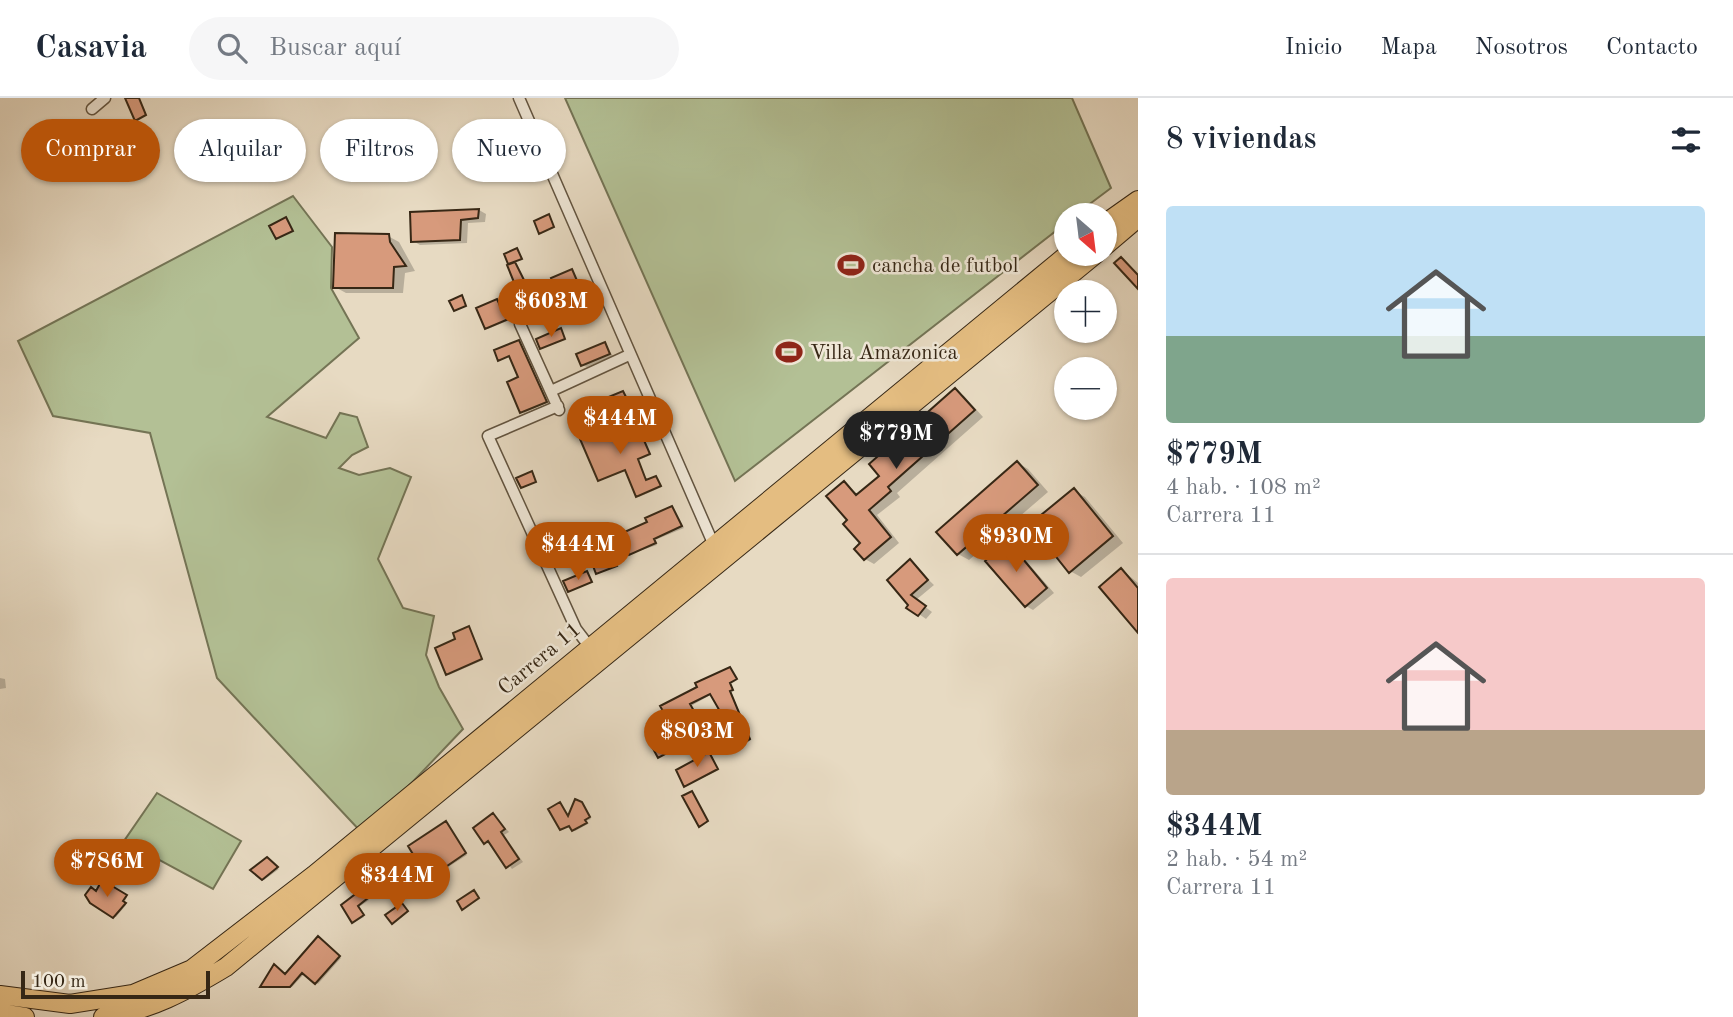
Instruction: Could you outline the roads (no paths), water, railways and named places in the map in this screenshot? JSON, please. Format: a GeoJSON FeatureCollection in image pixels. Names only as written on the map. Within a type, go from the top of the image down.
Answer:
{"type":"FeatureCollection","features":[{"type":"Feature","properties":{"kind":"main road"},"geometry":{"type":"LineString","coordinates":[[1117,215],[1138,200]]}},
{"type":"Feature","properties":{"kind":"main road"},"geometry":{"type":"LineString","coordinates":[[1117,236],[1138,219]]}},
{"type":"Feature","properties":{"kind":"main road","name":"Carrera 11"},"geometry":{"type":"LineString","coordinates":[[0,995],[70,1004],[133,995],[192,969],[314,875],[711,545],[1054,265]]}},
{"type":"Feature","properties":{"kind":"main road","name":"Carrera 11"},"geometry":{"type":"LineString","coordinates":[[103,1017],[153,1010],[226,967],[1081,266]]}},
{"type":"Feature","properties":{"kind":"main road"},"geometry":{"type":"LineString","coordinates":[[0,1013],[25,1017]]}},
{"type":"Feature","properties":{"kind":"street"},"geometry":{"type":"LineString","coordinates":[[92,109],[105,98]]}},
{"type":"Feature","properties":{"kind":"street"},"geometry":{"type":"LineString","coordinates":[[519,98],[711,545],[724,560]]}},
{"type":"Feature","properties":{"kind":"street"},"geometry":{"type":"LineString","coordinates":[[520,324],[559,408],[488,436],[576,628],[589,646]]}},
{"type":"Feature","properties":{"kind":"street"},"geometry":{"type":"LineString","coordinates":[[551,391],[629,355]]}},
{"type":"Feature","properties":{"kind":"place","name":"cancha de futbol"},"geometry":{"type":"Point","coordinates":[851,265]}},
{"type":"Feature","properties":{"kind":"place","name":"Villa Amazonica"},"geometry":{"type":"Point","coordinates":[789,352]}}]}
